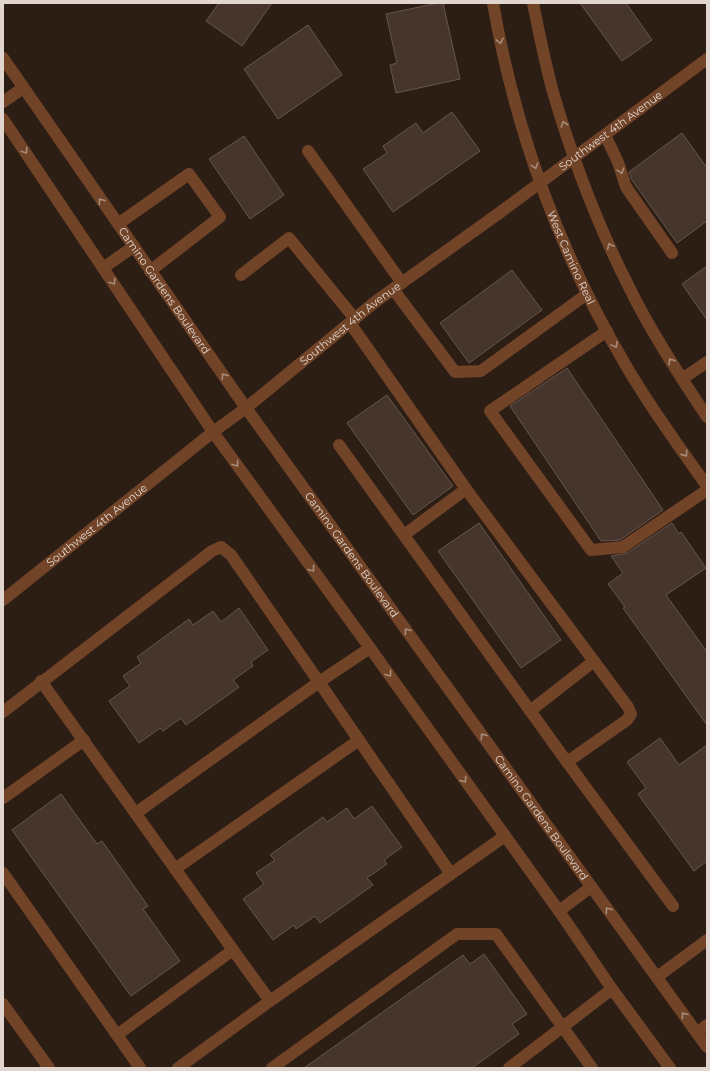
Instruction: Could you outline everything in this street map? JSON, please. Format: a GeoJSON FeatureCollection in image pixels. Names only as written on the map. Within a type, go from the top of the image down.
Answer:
{"type":"FeatureCollection","features":[{"type":"Feature","properties":{"kind":"street","name":"West Camino Real"},"geometry":{"type":"LineString","coordinates":[[493,3],[507,72],[520,122],[540,183],[563,241],[587,294],[627,369],[707,486]]}},
{"type":"Feature","properties":{"kind":"street"},"geometry":{"type":"LineString","coordinates":[[533,3],[553,91],[574,157],[596,216],[626,282],[658,340],[707,417]]}},
{"type":"Feature","properties":{"kind":"street","name":"Camino Gardens Boulevard"},"geometry":{"type":"LineString","coordinates":[[3,58],[246,408],[707,1047]]}},
{"type":"Feature","properties":{"kind":"street","name":"Southwest 4th Avenue"},"geometry":{"type":"LineString","coordinates":[[3,600],[213,432],[246,408],[397,286],[540,183],[707,59]]}},
{"type":"Feature","properties":{"kind":"street"},"geometry":{"type":"LineString","coordinates":[[3,102],[23,88]]}},
{"type":"Feature","properties":{"kind":"street"},"geometry":{"type":"LineString","coordinates":[[3,119],[213,432],[559,911],[612,989],[670,1068]]}},
{"type":"Feature","properties":{"kind":"street"},"geometry":{"type":"LineString","coordinates":[[605,135],[618,162],[626,188],[672,253]]}},
{"type":"Feature","properties":{"kind":"street"},"geometry":{"type":"LineString","coordinates":[[308,152],[455,372],[480,371],[587,294]]}},
{"type":"Feature","properties":{"kind":"street"},"geometry":{"type":"LineString","coordinates":[[118,224],[189,174],[220,217],[150,271]]}},
{"type":"Feature","properties":{"kind":"street"},"geometry":{"type":"LineString","coordinates":[[241,275],[289,238],[352,321],[466,489],[628,707],[631,714],[627,720],[567,762]]}},
{"type":"Feature","properties":{"kind":"street"},"geometry":{"type":"LineString","coordinates":[[103,268],[133,247]]}},
{"type":"Feature","properties":{"kind":"street"},"geometry":{"type":"LineString","coordinates":[[607,331],[490,410],[591,550],[623,547],[707,490]]}},
{"type":"Feature","properties":{"kind":"street"},"geometry":{"type":"LineString","coordinates":[[682,379],[707,362]]}},
{"type":"Feature","properties":{"kind":"street"},"geometry":{"type":"LineString","coordinates":[[339,445],[530,711],[673,906]]}},
{"type":"Feature","properties":{"kind":"street"},"geometry":{"type":"LineString","coordinates":[[404,535],[466,489]]}},
{"type":"Feature","properties":{"kind":"street"},"geometry":{"type":"LineString","coordinates":[[3,712],[41,681],[212,551],[221,547],[231,555],[451,874]]}},
{"type":"Feature","properties":{"kind":"street"},"geometry":{"type":"LineString","coordinates":[[136,813],[319,682],[370,648]]}},
{"type":"Feature","properties":{"kind":"street"},"geometry":{"type":"LineString","coordinates":[[530,711],[594,661]]}},
{"type":"Feature","properties":{"kind":"street"},"geometry":{"type":"LineString","coordinates":[[41,681],[270,1001]]}},
{"type":"Feature","properties":{"kind":"street"},"geometry":{"type":"LineString","coordinates":[[3,798],[84,740]]}},
{"type":"Feature","properties":{"kind":"street"},"geometry":{"type":"LineString","coordinates":[[176,869],[359,740]]}},
{"type":"Feature","properties":{"kind":"street"},"geometry":{"type":"LineString","coordinates":[[178,1068],[270,1001],[504,836]]}},
{"type":"Feature","properties":{"kind":"street"},"geometry":{"type":"LineString","coordinates":[[3,873],[140,1068]]}},
{"type":"Feature","properties":{"kind":"street"},"geometry":{"type":"LineString","coordinates":[[559,911],[592,887]]}},
{"type":"Feature","properties":{"kind":"street"},"geometry":{"type":"LineString","coordinates":[[272,1068],[457,934],[496,934],[592,1068]]}},
{"type":"Feature","properties":{"kind":"street"},"geometry":{"type":"LineString","coordinates":[[656,977],[707,940]]}},
{"type":"Feature","properties":{"kind":"street"},"geometry":{"type":"LineString","coordinates":[[117,1035],[233,950]]}},
{"type":"Feature","properties":{"kind":"street"},"geometry":{"type":"LineString","coordinates":[[509,1068],[612,989]]}},
{"type":"Feature","properties":{"kind":"street"},"geometry":{"type":"LineString","coordinates":[[3,1004],[49,1068]]}},
{"type":"Feature","properties":{"kind":"street"},"geometry":{"type":"LineString","coordinates":[[697,1033],[707,1025]]}},
{"type":"Feature","properties":{"kind":"building"},"geometry":{"type":"Polygon","coordinates":[[[219,3],[272,3],[242,46],[206,21],[219,3]]]}},
{"type":"Feature","properties":{"kind":"building"},"geometry":{"type":"Polygon","coordinates":[[[443,3],[460,79],[396,93],[390,65],[397,63],[386,14],[443,3]]]}},
{"type":"Feature","properties":{"kind":"building"},"geometry":{"type":"Polygon","coordinates":[[[580,3],[626,3],[652,40],[622,61],[580,3]]]}},
{"type":"Feature","properties":{"kind":"building"},"geometry":{"type":"Polygon","coordinates":[[[308,25],[342,75],[278,119],[244,69],[308,25]]]}},
{"type":"Feature","properties":{"kind":"building"},"geometry":{"type":"Polygon","coordinates":[[[452,112],[480,151],[393,212],[363,169],[387,153],[383,146],[416,123],[423,133],[452,112]]]}},
{"type":"Feature","properties":{"kind":"building"},"geometry":{"type":"Polygon","coordinates":[[[682,133],[707,168],[707,221],[677,243],[632,180],[629,172],[682,133]]]}},
{"type":"Feature","properties":{"kind":"building"},"geometry":{"type":"Polygon","coordinates":[[[244,136],[284,195],[250,219],[209,159],[244,136]]]}},
{"type":"Feature","properties":{"kind":"building"},"geometry":{"type":"Polygon","coordinates":[[[707,266],[707,320],[682,284],[707,266]]]}},
{"type":"Feature","properties":{"kind":"building"},"geometry":{"type":"Polygon","coordinates":[[[512,270],[542,310],[469,363],[440,323],[512,270]]]}},
{"type":"Feature","properties":{"kind":"building"},"geometry":{"type":"Polygon","coordinates":[[[567,368],[663,510],[620,540],[601,541],[510,406],[567,368]]]}},
{"type":"Feature","properties":{"kind":"building"},"geometry":{"type":"Polygon","coordinates":[[[387,395],[453,486],[413,515],[347,423],[387,395]]]}},
{"type":"Feature","properties":{"kind":"building"},"geometry":{"type":"Polygon","coordinates":[[[479,523],[561,640],[521,668],[438,551],[479,523]]]}},
{"type":"Feature","properties":{"kind":"building"},"geometry":{"type":"Polygon","coordinates":[[[672,523],[679,534],[681,532],[706,568],[666,595],[707,652],[707,725],[623,608],[625,607],[608,584],[623,573],[611,556],[627,553],[672,523]]]}},
{"type":"Feature","properties":{"kind":"building"},"geometry":{"type":"Polygon","coordinates":[[[239,608],[268,650],[251,662],[253,666],[233,680],[239,687],[186,725],[181,718],[163,731],[160,728],[139,743],[109,701],[130,686],[123,676],[141,663],[137,657],[189,619],[193,625],[213,611],[221,622],[239,608]]]}},
{"type":"Feature","properties":{"kind":"building"},"geometry":{"type":"Polygon","coordinates":[[[660,738],[679,765],[707,745],[707,861],[694,871],[638,794],[646,788],[627,762],[660,738]]]}},
{"type":"Feature","properties":{"kind":"building"},"geometry":{"type":"Polygon","coordinates":[[[61,794],[97,844],[102,841],[148,906],[143,909],[180,961],[131,996],[12,830],[61,794]]]}},
{"type":"Feature","properties":{"kind":"building"},"geometry":{"type":"Polygon","coordinates":[[[372,806],[402,847],[384,860],[387,864],[367,878],[373,885],[320,923],[315,916],[296,929],[294,925],[273,940],[243,899],[264,884],[256,873],[275,860],[270,855],[323,817],[327,822],[347,808],[354,819],[372,806]]]}},
{"type":"Feature","properties":{"kind":"building"},"geometry":{"type":"Polygon","coordinates":[[[484,954],[527,1014],[512,1024],[519,1034],[472,1068],[304,1068],[463,955],[470,964],[484,954]]]}}]}
